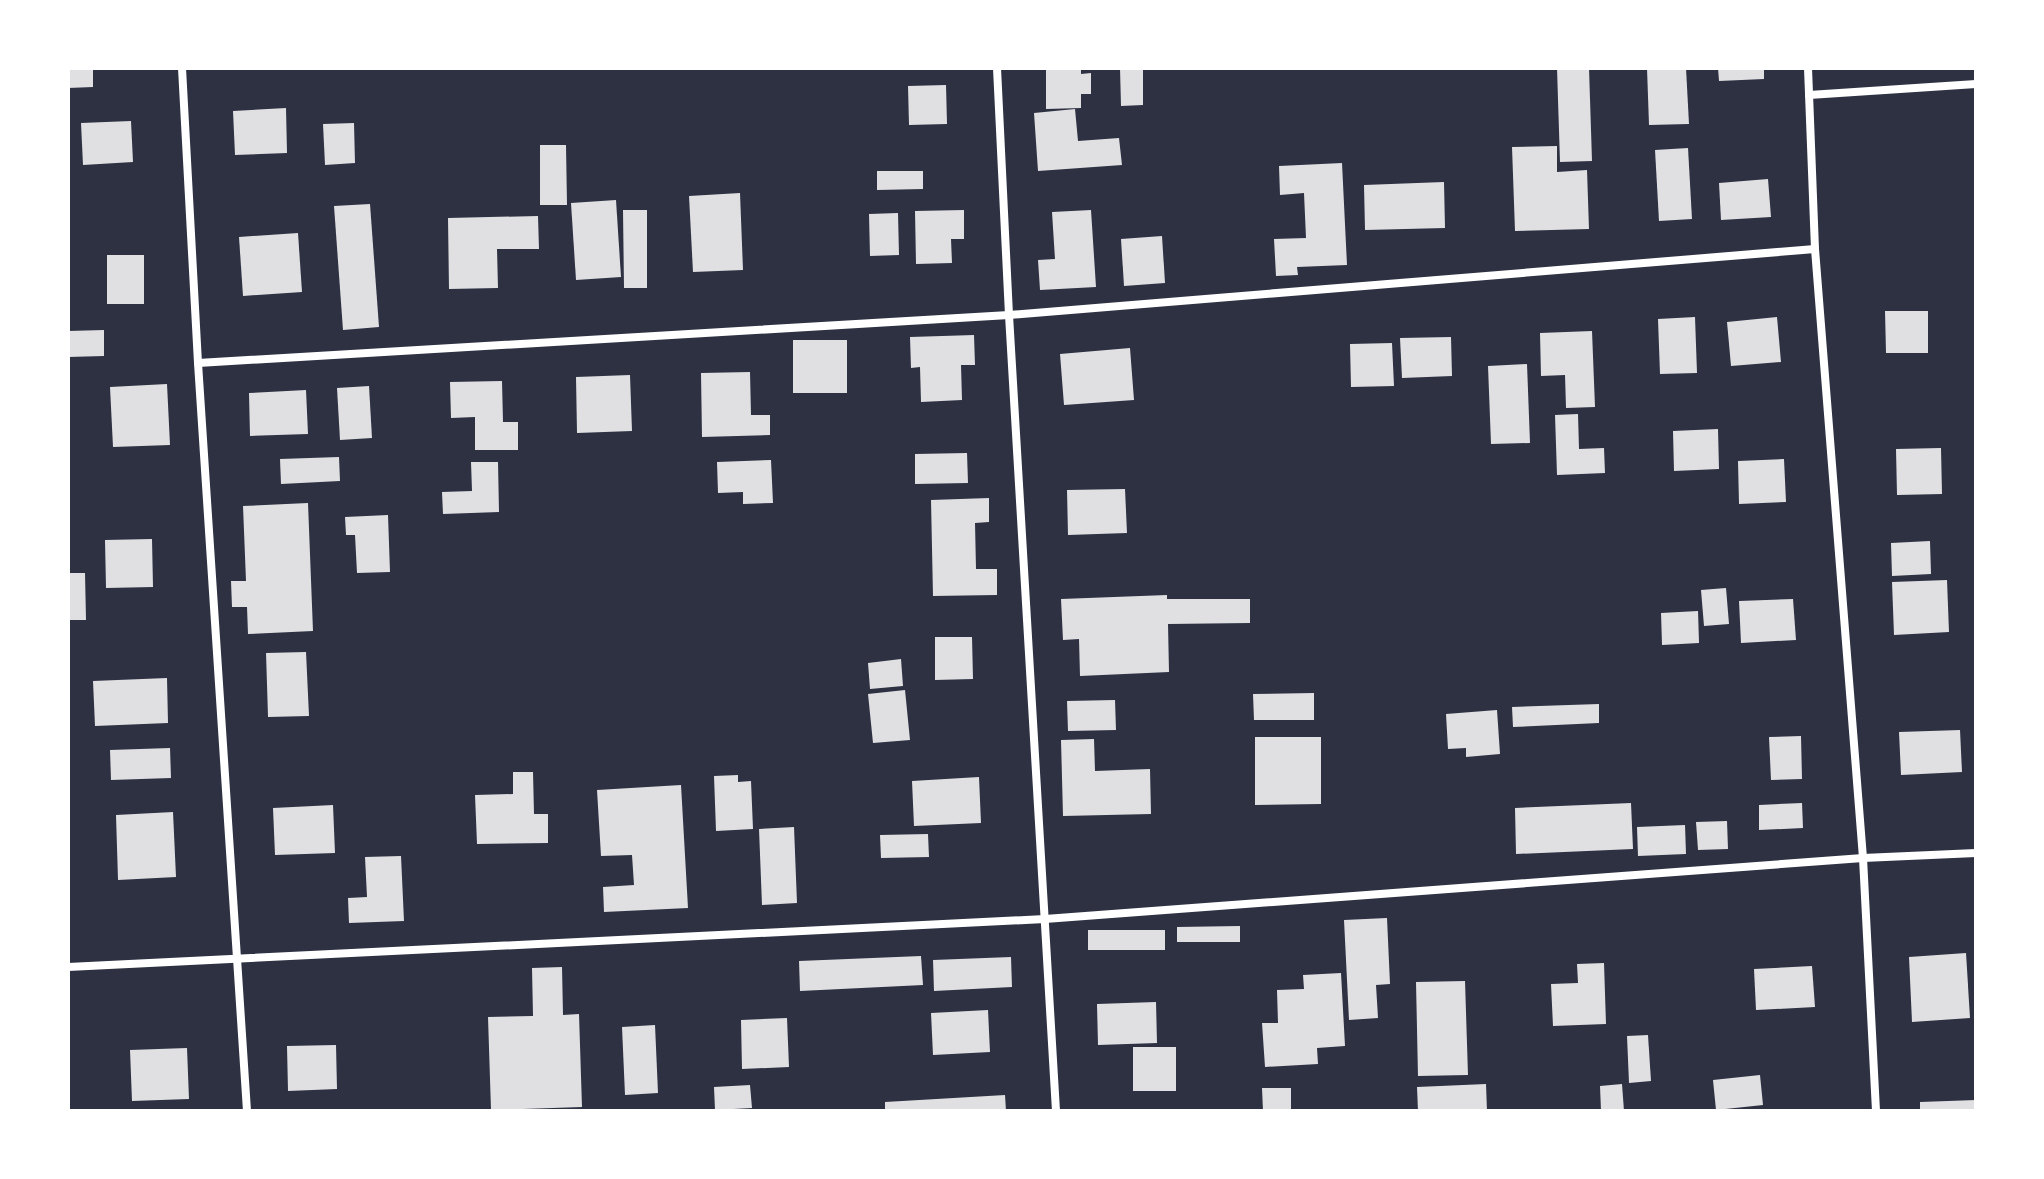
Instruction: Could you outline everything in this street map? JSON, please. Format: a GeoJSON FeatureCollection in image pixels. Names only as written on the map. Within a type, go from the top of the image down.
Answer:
{"type":"FeatureCollection","features":[{"type":"Feature","properties":{"kind":"street"},"geometry":{"type":"LineString","coordinates":[[182,68],[247,1111]]}},
{"type":"Feature","properties":{"kind":"street"},"geometry":{"type":"LineString","coordinates":[[997,68],[1056,1111]]}},
{"type":"Feature","properties":{"kind":"street"},"geometry":{"type":"LineString","coordinates":[[1808,68],[1815,249],[1863,858],[1876,1111]]}},
{"type":"Feature","properties":{"kind":"street"},"geometry":{"type":"LineString","coordinates":[[1809,95],[1976,84]]}},
{"type":"Feature","properties":{"kind":"street"},"geometry":{"type":"LineString","coordinates":[[198,363],[1009,315],[1815,249]]}},
{"type":"Feature","properties":{"kind":"street"},"geometry":{"type":"LineString","coordinates":[[68,967],[1045,919],[1863,858],[1976,853]]}},
{"type":"Feature","properties":{"kind":"building"},"geometry":{"type":"Polygon","coordinates":[[[68,68],[93,68],[93,87],[68,88],[68,68]]]}},
{"type":"Feature","properties":{"kind":"building"},"geometry":{"type":"Polygon","coordinates":[[[1046,68],[1081,68],[1081,74],[1091,73],[1091,94],[1081,94],[1081,108],[1046,109],[1046,68]]]}},
{"type":"Feature","properties":{"kind":"building"},"geometry":{"type":"Polygon","coordinates":[[[1120,68],[1143,68],[1143,105],[1121,106],[1120,68]]]}},
{"type":"Feature","properties":{"kind":"building"},"geometry":{"type":"Polygon","coordinates":[[[1557,68],[1589,68],[1592,161],[1560,162],[1557,68]]]}},
{"type":"Feature","properties":{"kind":"building"},"geometry":{"type":"Polygon","coordinates":[[[1647,68],[1686,68],[1689,124],[1649,125],[1647,68]]]}},
{"type":"Feature","properties":{"kind":"building"},"geometry":{"type":"Polygon","coordinates":[[[1718,68],[1764,68],[1764,79],[1719,81],[1718,68]]]}},
{"type":"Feature","properties":{"kind":"building"},"geometry":{"type":"Polygon","coordinates":[[[946,85],[947,124],[909,125],[908,86],[946,85]]]}},
{"type":"Feature","properties":{"kind":"building"},"geometry":{"type":"Polygon","coordinates":[[[286,108],[287,153],[235,155],[233,111],[286,108]]]}},
{"type":"Feature","properties":{"kind":"building"},"geometry":{"type":"Polygon","coordinates":[[[1075,109],[1078,141],[1119,138],[1122,165],[1038,171],[1034,113],[1075,109]]]}},
{"type":"Feature","properties":{"kind":"building"},"geometry":{"type":"Polygon","coordinates":[[[131,121],[133,162],[83,165],[81,123],[131,121]]]}},
{"type":"Feature","properties":{"kind":"building"},"geometry":{"type":"Polygon","coordinates":[[[354,123],[355,163],[325,165],[323,124],[354,123]]]}},
{"type":"Feature","properties":{"kind":"building"},"geometry":{"type":"Polygon","coordinates":[[[540,145],[566,145],[567,205],[540,205],[540,145]]]}},
{"type":"Feature","properties":{"kind":"building"},"geometry":{"type":"Polygon","coordinates":[[[1557,146],[1557,172],[1587,170],[1589,229],[1515,231],[1512,147],[1557,146]]]}},
{"type":"Feature","properties":{"kind":"building"},"geometry":{"type":"Polygon","coordinates":[[[1688,148],[1692,219],[1659,221],[1655,150],[1688,148]]]}},
{"type":"Feature","properties":{"kind":"building"},"geometry":{"type":"Polygon","coordinates":[[[1342,163],[1347,265],[1297,267],[1298,275],[1276,276],[1274,239],[1306,238],[1304,193],[1280,195],[1279,166],[1342,163]]]}},
{"type":"Feature","properties":{"kind":"building"},"geometry":{"type":"Polygon","coordinates":[[[877,171],[923,171],[923,189],[877,190],[877,171]]]}},
{"type":"Feature","properties":{"kind":"building"},"geometry":{"type":"Polygon","coordinates":[[[1768,179],[1771,217],[1721,220],[1719,183],[1768,179]]]}},
{"type":"Feature","properties":{"kind":"building"},"geometry":{"type":"Polygon","coordinates":[[[1444,182],[1445,228],[1365,230],[1364,185],[1444,182]]]}},
{"type":"Feature","properties":{"kind":"building"},"geometry":{"type":"Polygon","coordinates":[[[740,193],[743,270],[693,272],[689,196],[740,193]]]}},
{"type":"Feature","properties":{"kind":"building"},"geometry":{"type":"Polygon","coordinates":[[[616,200],[621,277],[576,280],[571,203],[616,200]]]}},
{"type":"Feature","properties":{"kind":"building"},"geometry":{"type":"Polygon","coordinates":[[[370,204],[379,327],[343,330],[334,206],[370,204]]]}},
{"type":"Feature","properties":{"kind":"building"},"geometry":{"type":"Polygon","coordinates":[[[623,210],[647,210],[647,288],[624,288],[623,210]]]}},
{"type":"Feature","properties":{"kind":"building"},"geometry":{"type":"Polygon","coordinates":[[[964,210],[964,239],[951,239],[952,263],[916,264],[915,211],[964,210]]]}},
{"type":"Feature","properties":{"kind":"building"},"geometry":{"type":"Polygon","coordinates":[[[1091,210],[1096,287],[1040,290],[1038,260],[1055,259],[1052,212],[1091,210]]]}},
{"type":"Feature","properties":{"kind":"building"},"geometry":{"type":"Polygon","coordinates":[[[898,213],[899,255],[870,256],[869,214],[898,213]]]}},
{"type":"Feature","properties":{"kind":"building"},"geometry":{"type":"Polygon","coordinates":[[[538,216],[539,249],[497,249],[498,288],[449,289],[448,218],[538,216]]]}},
{"type":"Feature","properties":{"kind":"building"},"geometry":{"type":"Polygon","coordinates":[[[298,233],[302,292],[243,296],[239,237],[298,233]]]}},
{"type":"Feature","properties":{"kind":"building"},"geometry":{"type":"Polygon","coordinates":[[[1162,236],[1165,283],[1124,286],[1121,239],[1162,236]]]}},
{"type":"Feature","properties":{"kind":"building"},"geometry":{"type":"Polygon","coordinates":[[[107,255],[144,255],[144,304],[107,304],[107,255]]]}},
{"type":"Feature","properties":{"kind":"building"},"geometry":{"type":"Polygon","coordinates":[[[1885,311],[1928,311],[1928,353],[1886,353],[1885,311]]]}},
{"type":"Feature","properties":{"kind":"building"},"geometry":{"type":"Polygon","coordinates":[[[1695,317],[1697,373],[1660,374],[1658,319],[1695,317]]]}},
{"type":"Feature","properties":{"kind":"building"},"geometry":{"type":"Polygon","coordinates":[[[1777,317],[1781,362],[1731,366],[1727,322],[1777,317]]]}},
{"type":"Feature","properties":{"kind":"building"},"geometry":{"type":"Polygon","coordinates":[[[104,330],[104,356],[68,357],[68,331],[104,330]]]}},
{"type":"Feature","properties":{"kind":"building"},"geometry":{"type":"Polygon","coordinates":[[[1592,331],[1595,407],[1566,408],[1565,375],[1541,376],[1540,333],[1592,331]]]}},
{"type":"Feature","properties":{"kind":"building"},"geometry":{"type":"Polygon","coordinates":[[[974,335],[975,365],[961,365],[962,400],[921,402],[920,367],[911,368],[910,337],[974,335]]]}},
{"type":"Feature","properties":{"kind":"building"},"geometry":{"type":"Polygon","coordinates":[[[1451,337],[1452,376],[1402,378],[1400,338],[1451,337]]]}},
{"type":"Feature","properties":{"kind":"building"},"geometry":{"type":"Polygon","coordinates":[[[793,340],[847,340],[847,393],[793,393],[793,340]]]}},
{"type":"Feature","properties":{"kind":"building"},"geometry":{"type":"Polygon","coordinates":[[[1392,343],[1394,386],[1351,387],[1350,344],[1392,343]]]}},
{"type":"Feature","properties":{"kind":"building"},"geometry":{"type":"Polygon","coordinates":[[[1130,348],[1134,400],[1064,405],[1060,354],[1130,348]]]}},
{"type":"Feature","properties":{"kind":"building"},"geometry":{"type":"Polygon","coordinates":[[[1527,364],[1530,443],[1491,444],[1488,366],[1527,364]]]}},
{"type":"Feature","properties":{"kind":"building"},"geometry":{"type":"Polygon","coordinates":[[[750,372],[751,415],[770,415],[770,435],[702,437],[701,373],[750,372]]]}},
{"type":"Feature","properties":{"kind":"building"},"geometry":{"type":"Polygon","coordinates":[[[630,375],[632,431],[577,433],[576,377],[630,375]]]}},
{"type":"Feature","properties":{"kind":"building"},"geometry":{"type":"Polygon","coordinates":[[[502,381],[503,422],[518,422],[518,450],[475,450],[475,417],[451,418],[450,382],[502,381]]]}},
{"type":"Feature","properties":{"kind":"building"},"geometry":{"type":"Polygon","coordinates":[[[167,384],[170,445],[113,447],[110,387],[167,384]]]}},
{"type":"Feature","properties":{"kind":"building"},"geometry":{"type":"Polygon","coordinates":[[[369,386],[372,438],[340,440],[337,388],[369,386]]]}},
{"type":"Feature","properties":{"kind":"building"},"geometry":{"type":"Polygon","coordinates":[[[306,390],[308,434],[250,436],[249,393],[306,390]]]}},
{"type":"Feature","properties":{"kind":"building"},"geometry":{"type":"Polygon","coordinates":[[[1578,414],[1579,449],[1604,448],[1605,473],[1557,475],[1555,415],[1578,414]]]}},
{"type":"Feature","properties":{"kind":"building"},"geometry":{"type":"Polygon","coordinates":[[[1718,429],[1719,469],[1674,471],[1673,431],[1718,429]]]}},
{"type":"Feature","properties":{"kind":"building"},"geometry":{"type":"Polygon","coordinates":[[[1941,448],[1942,494],[1897,495],[1896,449],[1941,448]]]}},
{"type":"Feature","properties":{"kind":"building"},"geometry":{"type":"Polygon","coordinates":[[[967,453],[968,483],[915,484],[915,454],[967,453]]]}},
{"type":"Feature","properties":{"kind":"building"},"geometry":{"type":"Polygon","coordinates":[[[339,457],[340,481],[281,484],[280,459],[339,457]]]}},
{"type":"Feature","properties":{"kind":"building"},"geometry":{"type":"Polygon","coordinates":[[[1784,459],[1786,502],[1739,504],[1738,461],[1784,459]]]}},
{"type":"Feature","properties":{"kind":"building"},"geometry":{"type":"Polygon","coordinates":[[[771,460],[773,503],[743,504],[743,492],[718,493],[717,462],[771,460]]]}},
{"type":"Feature","properties":{"kind":"building"},"geometry":{"type":"Polygon","coordinates":[[[471,462],[498,462],[499,512],[443,514],[442,492],[472,491],[471,462]]]}},
{"type":"Feature","properties":{"kind":"building"},"geometry":{"type":"Polygon","coordinates":[[[1125,489],[1127,533],[1068,535],[1067,490],[1125,489]]]}},
{"type":"Feature","properties":{"kind":"building"},"geometry":{"type":"Polygon","coordinates":[[[989,498],[989,522],[975,523],[976,569],[997,569],[997,595],[933,596],[931,500],[989,498]]]}},
{"type":"Feature","properties":{"kind":"building"},"geometry":{"type":"Polygon","coordinates":[[[308,503],[313,631],[248,634],[247,607],[232,607],[231,581],[246,581],[243,506],[308,503]]]}},
{"type":"Feature","properties":{"kind":"building"},"geometry":{"type":"Polygon","coordinates":[[[388,515],[390,572],[357,573],[355,535],[346,535],[345,517],[388,515]]]}},
{"type":"Feature","properties":{"kind":"building"},"geometry":{"type":"Polygon","coordinates":[[[152,539],[153,587],[106,588],[105,540],[152,539]]]}},
{"type":"Feature","properties":{"kind":"building"},"geometry":{"type":"Polygon","coordinates":[[[1930,541],[1931,574],[1892,576],[1891,543],[1930,541]]]}},
{"type":"Feature","properties":{"kind":"building"},"geometry":{"type":"Polygon","coordinates":[[[68,573],[85,573],[86,620],[68,620],[68,573]]]}},
{"type":"Feature","properties":{"kind":"building"},"geometry":{"type":"Polygon","coordinates":[[[1947,580],[1949,632],[1894,635],[1892,582],[1947,580]]]}},
{"type":"Feature","properties":{"kind":"building"},"geometry":{"type":"Polygon","coordinates":[[[1726,588],[1729,624],[1704,626],[1701,590],[1726,588]]]}},
{"type":"Feature","properties":{"kind":"building"},"geometry":{"type":"Polygon","coordinates":[[[1167,595],[1167,599],[1250,599],[1250,623],[1168,624],[1169,672],[1080,676],[1079,639],[1063,640],[1061,599],[1167,595]]]}},
{"type":"Feature","properties":{"kind":"building"},"geometry":{"type":"Polygon","coordinates":[[[1793,599],[1796,640],[1741,643],[1739,601],[1793,599]]]}},
{"type":"Feature","properties":{"kind":"building"},"geometry":{"type":"Polygon","coordinates":[[[1698,611],[1699,643],[1662,645],[1661,613],[1698,611]]]}},
{"type":"Feature","properties":{"kind":"building"},"geometry":{"type":"Polygon","coordinates":[[[935,637],[972,637],[973,679],[935,680],[935,637]]]}},
{"type":"Feature","properties":{"kind":"building"},"geometry":{"type":"Polygon","coordinates":[[[306,652],[309,716],[268,717],[266,653],[306,652]]]}},
{"type":"Feature","properties":{"kind":"building"},"geometry":{"type":"Polygon","coordinates":[[[901,659],[903,686],[870,689],[868,663],[901,659]]]}},
{"type":"Feature","properties":{"kind":"building"},"geometry":{"type":"Polygon","coordinates":[[[167,678],[168,723],[95,726],[93,681],[167,678]]]}},
{"type":"Feature","properties":{"kind":"building"},"geometry":{"type":"Polygon","coordinates":[[[905,690],[910,740],[873,743],[868,694],[905,690]]]}},
{"type":"Feature","properties":{"kind":"building"},"geometry":{"type":"Polygon","coordinates":[[[1314,693],[1314,720],[1254,720],[1253,694],[1314,693]]]}},
{"type":"Feature","properties":{"kind":"building"},"geometry":{"type":"Polygon","coordinates":[[[1115,700],[1116,730],[1068,731],[1067,701],[1115,700]]]}},
{"type":"Feature","properties":{"kind":"building"},"geometry":{"type":"Polygon","coordinates":[[[1599,704],[1599,723],[1513,727],[1512,707],[1599,704]]]}},
{"type":"Feature","properties":{"kind":"building"},"geometry":{"type":"Polygon","coordinates":[[[1497,710],[1500,754],[1466,757],[1466,748],[1448,749],[1446,714],[1497,710]]]}},
{"type":"Feature","properties":{"kind":"building"},"geometry":{"type":"Polygon","coordinates":[[[1960,730],[1962,772],[1901,775],[1899,732],[1960,730]]]}},
{"type":"Feature","properties":{"kind":"building"},"geometry":{"type":"Polygon","coordinates":[[[1801,736],[1802,779],[1771,780],[1769,737],[1801,736]]]}},
{"type":"Feature","properties":{"kind":"building"},"geometry":{"type":"Polygon","coordinates":[[[1255,737],[1321,737],[1321,804],[1255,805],[1255,737]]]}},
{"type":"Feature","properties":{"kind":"building"},"geometry":{"type":"Polygon","coordinates":[[[1094,739],[1095,771],[1150,769],[1151,814],[1063,816],[1061,740],[1094,739]]]}},
{"type":"Feature","properties":{"kind":"building"},"geometry":{"type":"Polygon","coordinates":[[[170,748],[171,778],[111,780],[110,750],[170,748]]]}},
{"type":"Feature","properties":{"kind":"building"},"geometry":{"type":"Polygon","coordinates":[[[513,772],[533,772],[534,814],[548,814],[548,843],[477,844],[475,795],[513,794],[513,772]]]}},
{"type":"Feature","properties":{"kind":"building"},"geometry":{"type":"Polygon","coordinates":[[[738,775],[738,782],[751,781],[753,829],[716,831],[714,776],[738,775]]]}},
{"type":"Feature","properties":{"kind":"building"},"geometry":{"type":"Polygon","coordinates":[[[979,777],[981,823],[914,826],[912,781],[979,777]]]}},
{"type":"Feature","properties":{"kind":"building"},"geometry":{"type":"Polygon","coordinates":[[[681,785],[688,908],[604,912],[603,887],[634,885],[632,855],[601,856],[597,790],[681,785]]]}},
{"type":"Feature","properties":{"kind":"building"},"geometry":{"type":"Polygon","coordinates":[[[1631,803],[1633,849],[1516,854],[1515,808],[1631,803]]]}},
{"type":"Feature","properties":{"kind":"building"},"geometry":{"type":"Polygon","coordinates":[[[1802,803],[1803,828],[1759,830],[1759,805],[1802,803]]]}},
{"type":"Feature","properties":{"kind":"building"},"geometry":{"type":"Polygon","coordinates":[[[333,805],[335,853],[275,855],[273,808],[333,805]]]}},
{"type":"Feature","properties":{"kind":"building"},"geometry":{"type":"Polygon","coordinates":[[[173,812],[176,877],[118,880],[116,815],[173,812]]]}},
{"type":"Feature","properties":{"kind":"building"},"geometry":{"type":"Polygon","coordinates":[[[1727,821],[1728,849],[1698,850],[1696,822],[1727,821]]]}},
{"type":"Feature","properties":{"kind":"building"},"geometry":{"type":"Polygon","coordinates":[[[1685,825],[1686,854],[1638,856],[1637,827],[1685,825]]]}},
{"type":"Feature","properties":{"kind":"building"},"geometry":{"type":"Polygon","coordinates":[[[794,827],[797,903],[762,905],[759,829],[794,827]]]}},
{"type":"Feature","properties":{"kind":"building"},"geometry":{"type":"Polygon","coordinates":[[[928,834],[929,857],[881,858],[880,835],[928,834]]]}},
{"type":"Feature","properties":{"kind":"building"},"geometry":{"type":"Polygon","coordinates":[[[401,856],[404,921],[349,923],[348,898],[367,897],[365,857],[401,856]]]}},
{"type":"Feature","properties":{"kind":"building"},"geometry":{"type":"Polygon","coordinates":[[[1387,918],[1390,984],[1376,985],[1378,1018],[1349,1020],[1344,920],[1387,918]]]}},
{"type":"Feature","properties":{"kind":"building"},"geometry":{"type":"Polygon","coordinates":[[[1240,926],[1240,942],[1177,942],[1177,927],[1240,926]]]}},
{"type":"Feature","properties":{"kind":"building"},"geometry":{"type":"Polygon","coordinates":[[[1088,930],[1165,930],[1165,950],[1088,950],[1088,930]]]}},
{"type":"Feature","properties":{"kind":"building"},"geometry":{"type":"Polygon","coordinates":[[[1966,953],[1970,1018],[1912,1022],[1909,957],[1966,953]]]}},
{"type":"Feature","properties":{"kind":"building"},"geometry":{"type":"Polygon","coordinates":[[[921,956],[923,985],[800,991],[799,961],[921,956]]]}},
{"type":"Feature","properties":{"kind":"building"},"geometry":{"type":"Polygon","coordinates":[[[1011,957],[1012,987],[934,991],[933,960],[1011,957]]]}},
{"type":"Feature","properties":{"kind":"building"},"geometry":{"type":"Polygon","coordinates":[[[1604,963],[1606,1024],[1553,1026],[1551,984],[1578,983],[1577,964],[1604,963]]]}},
{"type":"Feature","properties":{"kind":"building"},"geometry":{"type":"Polygon","coordinates":[[[1812,966],[1815,1007],[1756,1010],[1754,969],[1812,966]]]}},
{"type":"Feature","properties":{"kind":"building"},"geometry":{"type":"Polygon","coordinates":[[[562,967],[563,1015],[579,1014],[582,1107],[491,1110],[488,1017],[533,1016],[532,968],[562,967]]]}},
{"type":"Feature","properties":{"kind":"building"},"geometry":{"type":"Polygon","coordinates":[[[1341,973],[1345,1046],[1317,1048],[1318,1064],[1265,1067],[1262,1023],[1278,1023],[1277,990],[1304,989],[1303,975],[1341,973]]]}},
{"type":"Feature","properties":{"kind":"building"},"geometry":{"type":"Polygon","coordinates":[[[1465,981],[1468,1075],[1418,1076],[1416,982],[1465,981]]]}},
{"type":"Feature","properties":{"kind":"building"},"geometry":{"type":"Polygon","coordinates":[[[1156,1002],[1157,1043],[1098,1045],[1097,1004],[1156,1002]]]}},
{"type":"Feature","properties":{"kind":"building"},"geometry":{"type":"Polygon","coordinates":[[[988,1010],[990,1052],[933,1055],[931,1013],[988,1010]]]}},
{"type":"Feature","properties":{"kind":"building"},"geometry":{"type":"Polygon","coordinates":[[[787,1018],[789,1067],[742,1069],[741,1020],[787,1018]]]}},
{"type":"Feature","properties":{"kind":"building"},"geometry":{"type":"Polygon","coordinates":[[[655,1025],[658,1093],[625,1095],[622,1027],[655,1025]]]}},
{"type":"Feature","properties":{"kind":"building"},"geometry":{"type":"Polygon","coordinates":[[[1648,1035],[1651,1081],[1629,1083],[1627,1036],[1648,1035]]]}},
{"type":"Feature","properties":{"kind":"building"},"geometry":{"type":"Polygon","coordinates":[[[336,1045],[337,1089],[288,1091],[287,1046],[336,1045]]]}},
{"type":"Feature","properties":{"kind":"building"},"geometry":{"type":"Polygon","coordinates":[[[1133,1047],[1176,1047],[1176,1091],[1133,1091],[1133,1047]]]}},
{"type":"Feature","properties":{"kind":"building"},"geometry":{"type":"Polygon","coordinates":[[[187,1048],[189,1099],[132,1101],[130,1050],[187,1048]]]}},
{"type":"Feature","properties":{"kind":"building"},"geometry":{"type":"Polygon","coordinates":[[[1760,1075],[1763,1105],[1716,1110],[1713,1080],[1760,1075]]]}},
{"type":"Feature","properties":{"kind":"building"},"geometry":{"type":"Polygon","coordinates":[[[1486,1084],[1487,1111],[1418,1111],[1417,1087],[1486,1084]]]}},
{"type":"Feature","properties":{"kind":"building"},"geometry":{"type":"Polygon","coordinates":[[[1622,1084],[1624,1111],[1601,1111],[1600,1086],[1622,1084]]]}},
{"type":"Feature","properties":{"kind":"building"},"geometry":{"type":"Polygon","coordinates":[[[750,1085],[752,1108],[715,1110],[714,1087],[750,1085]]]}},
{"type":"Feature","properties":{"kind":"building"},"geometry":{"type":"Polygon","coordinates":[[[1262,1088],[1291,1088],[1291,1111],[1263,1111],[1262,1088]]]}},
{"type":"Feature","properties":{"kind":"building"},"geometry":{"type":"Polygon","coordinates":[[[1005,1095],[1006,1111],[885,1111],[885,1102],[1005,1095]]]}},
{"type":"Feature","properties":{"kind":"building"},"geometry":{"type":"Polygon","coordinates":[[[1976,1100],[1976,1111],[1920,1111],[1920,1102],[1976,1100]]]}}]}
